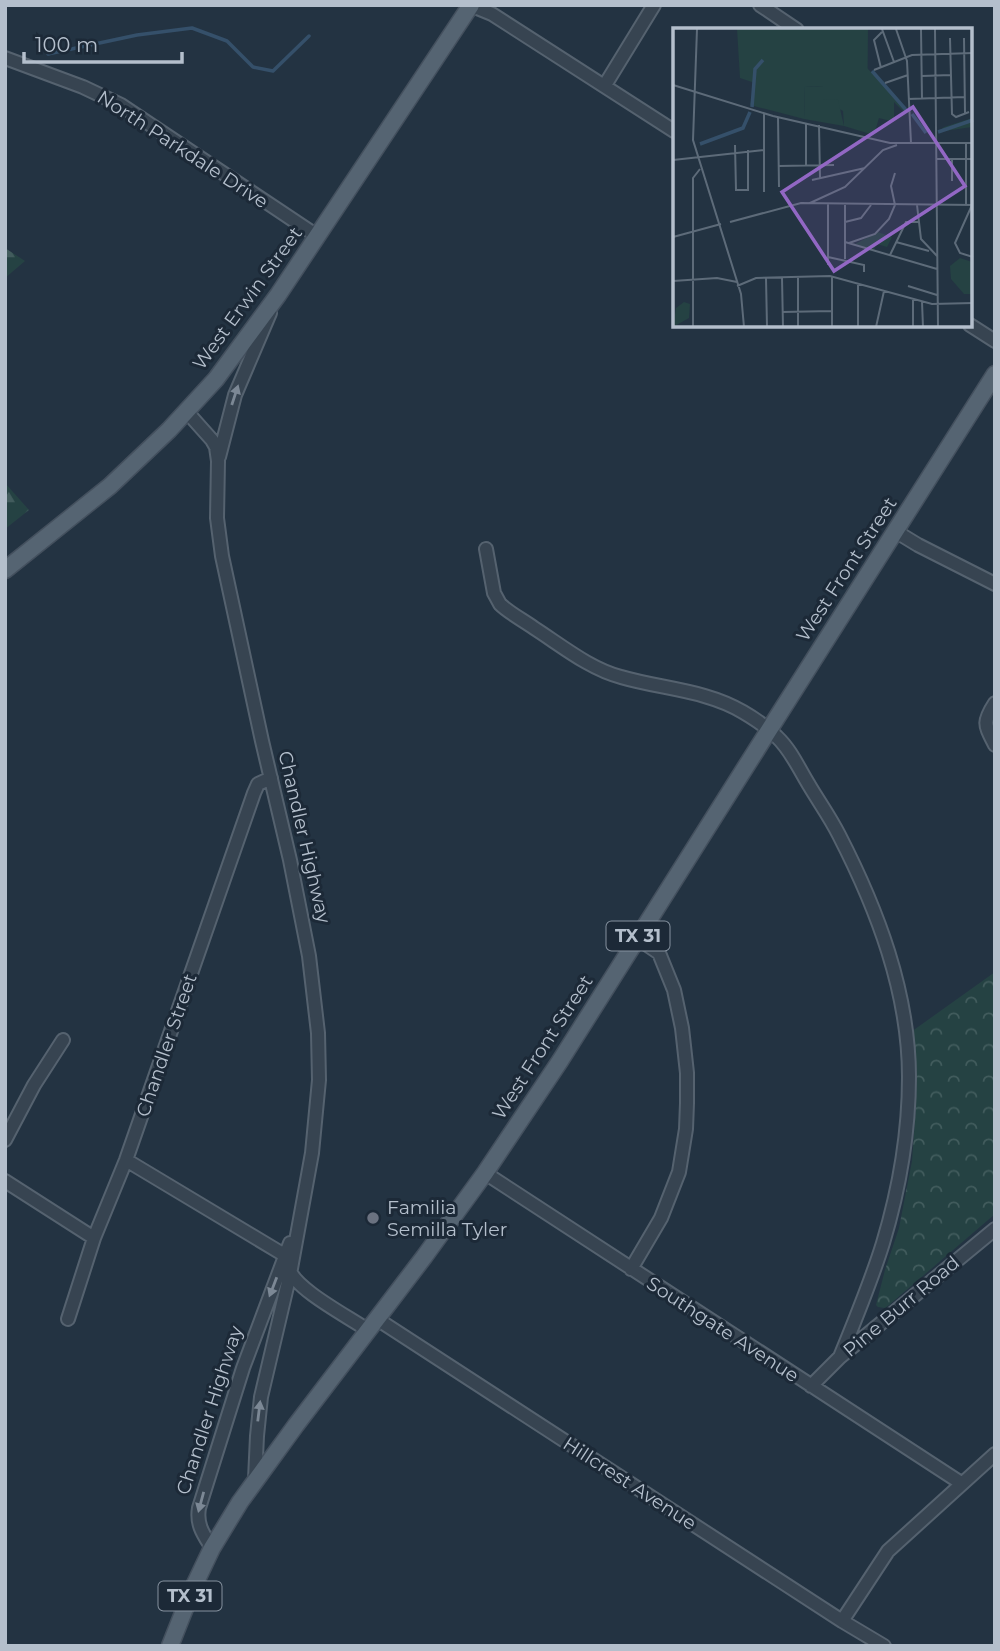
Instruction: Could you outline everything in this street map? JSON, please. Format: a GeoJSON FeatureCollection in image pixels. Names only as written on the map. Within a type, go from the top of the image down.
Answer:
{"type":"FeatureCollection","features":[{"type":"Feature","properties":{"kind":"main road","name":"West Erwin Street"},"geometry":{"type":"LineString","coordinates":[[5,570],[110,486],[187,412],[216,379],[278,295],[470,5]]}},
{"type":"Feature","properties":{"kind":"main road","name":"West Front Street"},"geometry":{"type":"LineString","coordinates":[[212,1548],[255,1479],[485,1173],[561,1061],[995,374]]}},
{"type":"Feature","properties":{"kind":"main road","name":"TX 31"},"geometry":{"type":"LineString","coordinates":[[170,1646],[212,1548]]}},
{"type":"Feature","properties":{"kind":"street"},"geometry":{"type":"LineString","coordinates":[[470,5],[492,14],[673,130]]}},
{"type":"Feature","properties":{"kind":"street"},"geometry":{"type":"LineString","coordinates":[[605,85],[654,5]]}},
{"type":"Feature","properties":{"kind":"street"},"geometry":{"type":"LineString","coordinates":[[760,5],[794,28]]}},
{"type":"Feature","properties":{"kind":"street","name":"North Parkdale Drive"},"geometry":{"type":"LineString","coordinates":[[5,58],[83,87],[121,105],[317,236]]}},
{"type":"Feature","properties":{"kind":"street","name":"Chandler Highway"},"geometry":{"type":"LineString","coordinates":[[218,461],[238,387],[278,295]]}},
{"type":"Feature","properties":{"kind":"street"},"geometry":{"type":"LineString","coordinates":[[972,326],[995,341]]}},
{"type":"Feature","properties":{"kind":"street","name":"Chandler Highway"},"geometry":{"type":"LineString","coordinates":[[187,412],[216,447],[217,517],[222,556],[290,860],[309,956],[318,1040],[318,1088],[312,1153],[298,1223],[289,1258],[243,1368],[199,1508],[199,1525],[212,1548]]}},
{"type":"Feature","properties":{"kind":"street"},"geometry":{"type":"LineString","coordinates":[[895,531],[995,584]]}},
{"type":"Feature","properties":{"kind":"street"},"geometry":{"type":"LineString","coordinates":[[486,549],[494,593],[500,604],[578,656],[623,678],[719,700],[769,730],[787,748],[839,833],[853,863],[890,957],[904,1018],[909,1074],[904,1148],[895,1196],[875,1267],[840,1357]]}},
{"type":"Feature","properties":{"kind":"street"},"geometry":{"type":"LineString","coordinates":[[995,703],[988,714],[986,727],[995,745]]}},
{"type":"Feature","properties":{"kind":"street","name":"Chandler Street"},"geometry":{"type":"LineString","coordinates":[[68,1319],[94,1238],[126,1160],[254,793],[261,782],[271,778]]}},
{"type":"Feature","properties":{"kind":"street"},"geometry":{"type":"LineString","coordinates":[[631,1269],[661,1219],[680,1172],[687,1103],[682,1028],[674,990],[659,953],[637,938]]}},
{"type":"Feature","properties":{"kind":"street"},"geometry":{"type":"LineString","coordinates":[[5,1140],[34,1085],[63,1040]]}},
{"type":"Feature","properties":{"kind":"street"},"geometry":{"type":"LineString","coordinates":[[126,1160],[289,1258],[290,1274]]}},
{"type":"Feature","properties":{"kind":"street","name":"Southgate Avenue"},"geometry":{"type":"LineString","coordinates":[[485,1173],[961,1483]]}},
{"type":"Feature","properties":{"kind":"street"},"geometry":{"type":"LineString","coordinates":[[5,1181],[94,1238]]}},
{"type":"Feature","properties":{"kind":"street","name":"Pine Burr Road"},"geometry":{"type":"LineString","coordinates":[[811,1386],[840,1357],[995,1229]]}},
{"type":"Feature","properties":{"kind":"street","name":"Chandler Highway"},"geometry":{"type":"LineString","coordinates":[[255,1479],[261,1397],[290,1274]]}},
{"type":"Feature","properties":{"kind":"street","name":"Hillcrest Avenue"},"geometry":{"type":"LineString","coordinates":[[290,1274],[299,1285],[373,1325],[884,1646]]}},
{"type":"Feature","properties":{"kind":"street"},"geometry":{"type":"LineString","coordinates":[[842,1621],[888,1551],[995,1454]]}},
{"type":"Feature","properties":{"kind":"green space"},"geometry":{"type":"Polygon","coordinates":[[[5,248],[25,261],[5,278],[5,248]]]}},
{"type":"Feature","properties":{"kind":"green space"},"geometry":{"type":"Polygon","coordinates":[[[5,483],[29,510],[5,529],[5,483]]]}},
{"type":"Feature","properties":{"kind":"green space"},"geometry":{"type":"Polygon","coordinates":[[[995,972],[995,1214],[889,1305],[885,1308],[878,1307],[876,1305],[885,1270],[899,1228],[912,1161],[916,1106],[911,1032],[995,972]]]}},
{"type":"Feature","properties":{"kind":"waterway"},"geometry":{"type":"LineString","coordinates":[[48,54],[137,35],[192,28],[227,41],[253,67],[273,71],[309,36]]}},
{"type":"Feature","properties":{"kind":"place","name":"Familia Semilla Tyler"},"geometry":{"type":"Point","coordinates":[373,1218]}}]}
